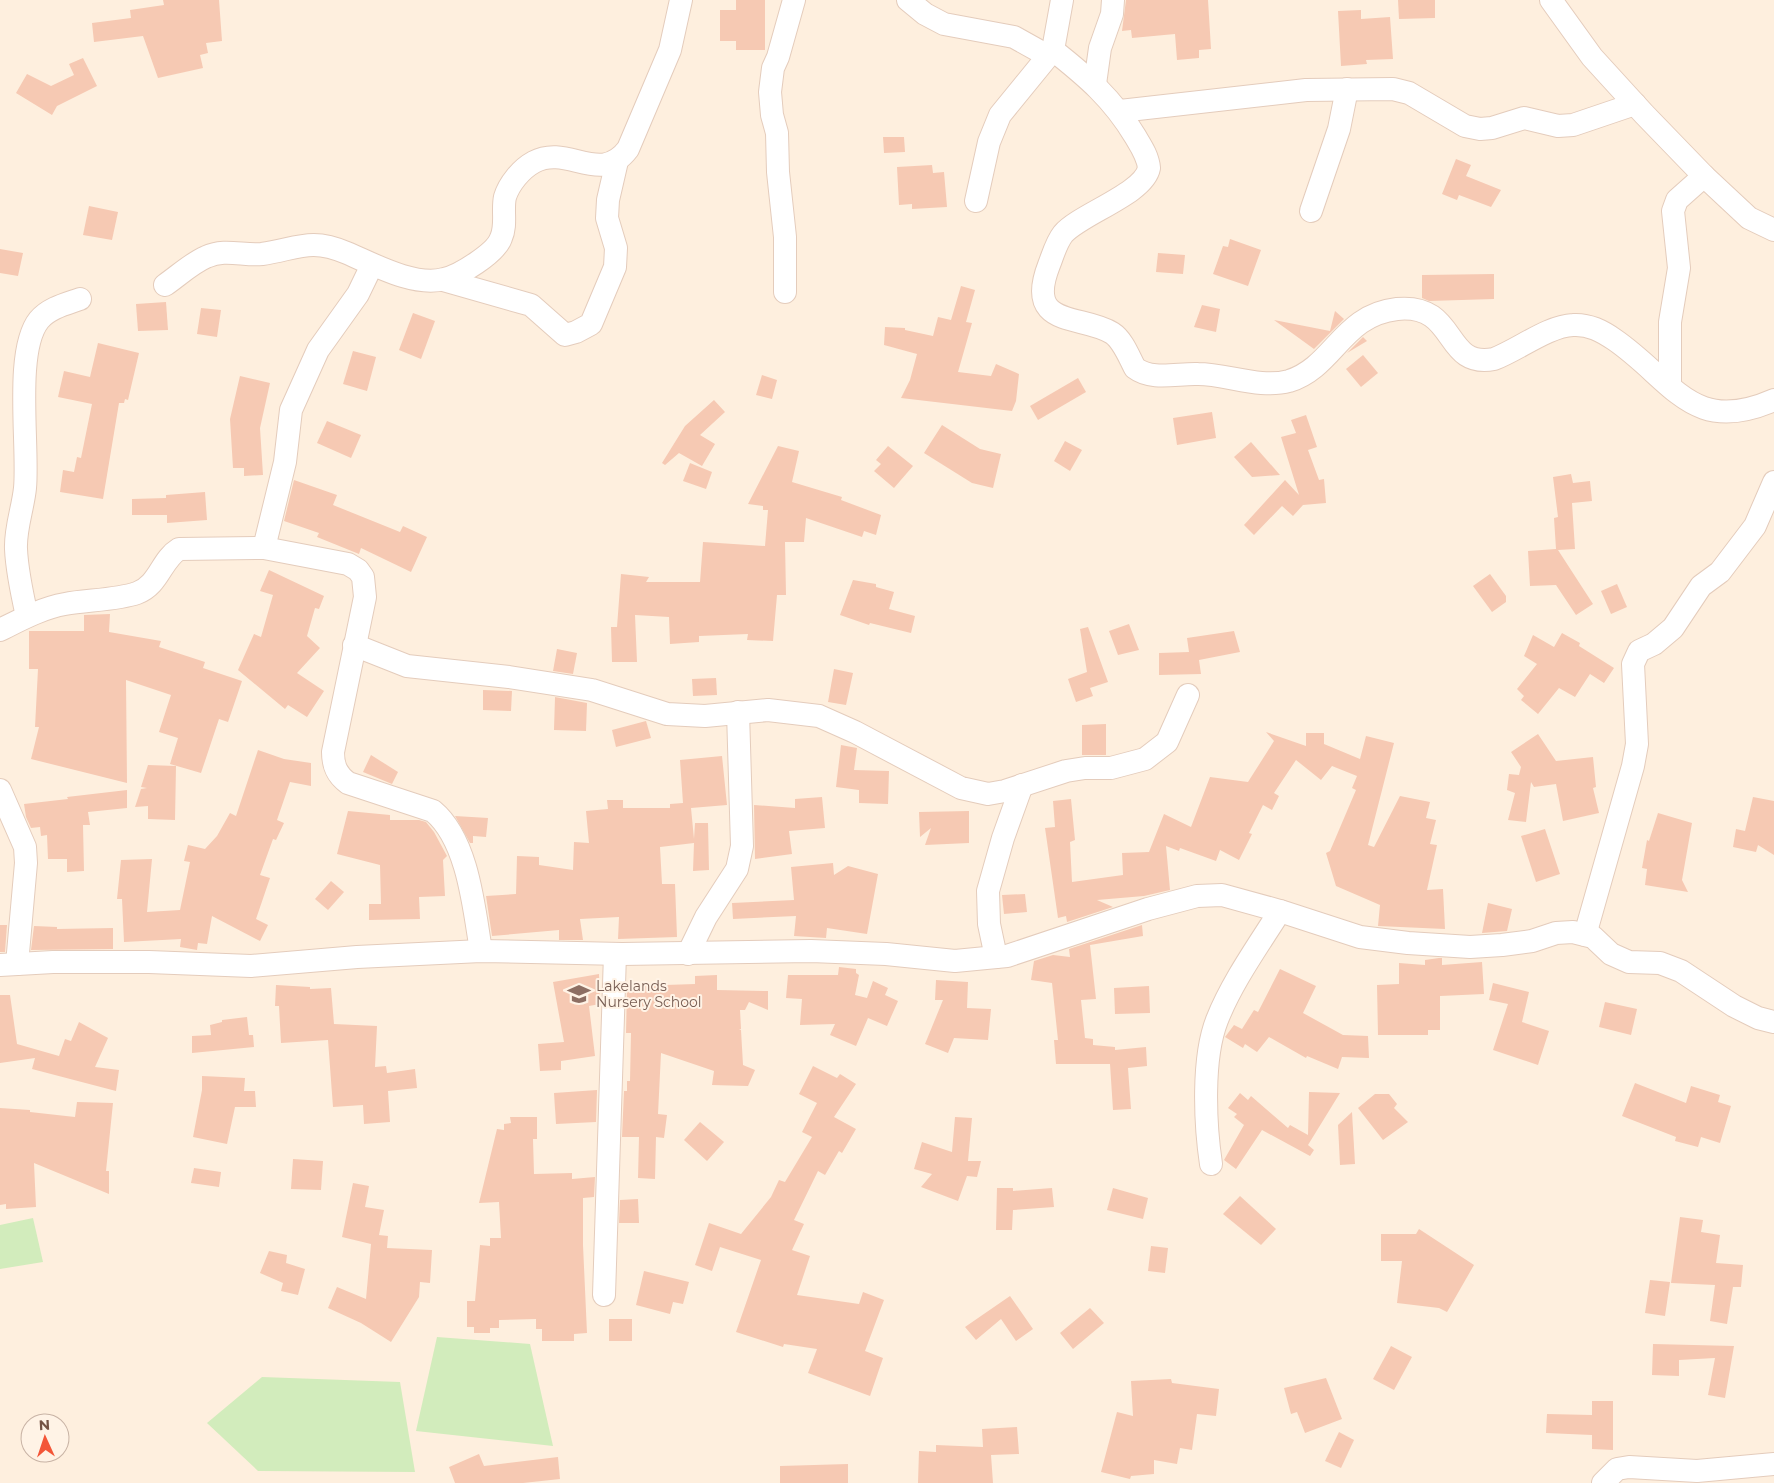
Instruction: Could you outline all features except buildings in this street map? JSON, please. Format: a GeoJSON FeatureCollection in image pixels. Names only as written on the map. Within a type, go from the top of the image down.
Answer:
{"type":"FeatureCollection","features":[{"type":"Feature","properties":{"kind":"street"},"geometry":{"type":"LineString","coordinates":[[443,280],[461,273],[490,252],[501,240],[505,226],[505,198],[512,182],[534,162],[560,157],[599,166],[610,165],[628,149],[670,50],[681,0]]}},
{"type":"Feature","properties":{"kind":"street"},"geometry":{"type":"LineString","coordinates":[[785,292],[785,237],[778,172],[777,133],[772,115],[770,92],[773,68],[794,0]]}},
{"type":"Feature","properties":{"kind":"street"},"geometry":{"type":"LineString","coordinates":[[908,0],[925,14],[944,24],[1014,37],[1050,53],[1095,84],[1120,111],[1146,157],[1148,172],[1140,182],[1106,207],[1072,226],[1063,234],[1048,268],[1045,299],[1047,305],[1055,314],[1114,334],[1135,368],[1140,372],[1155,375],[1220,375],[1265,383],[1288,381],[1303,374],[1320,361],[1347,332],[1363,320],[1380,312],[1401,309],[1418,310],[1434,316],[1464,355],[1483,361],[1505,355],[1564,325],[1586,325],[1601,331],[1632,352],[1684,399],[1703,409],[1729,413],[1754,409],[1774,400]]}},
{"type":"Feature","properties":{"kind":"street"},"geometry":{"type":"LineString","coordinates":[[976,201],[994,127],[1000,115],[1050,53],[1062,0]]}},
{"type":"Feature","properties":{"kind":"street"},"geometry":{"type":"LineString","coordinates":[[1095,84],[1100,48],[1112,14],[1114,0]]}},
{"type":"Feature","properties":{"kind":"street"},"geometry":{"type":"LineString","coordinates":[[1551,0],[1592,57],[1704,176],[1749,218],[1774,230]]}},
{"type":"Feature","properties":{"kind":"street"},"geometry":{"type":"LineString","coordinates":[[1311,211],[1339,129],[1347,89]]}},
{"type":"Feature","properties":{"kind":"street"},"geometry":{"type":"LineString","coordinates":[[1120,111],[1306,90],[1393,89],[1409,93],[1466,126],[1480,129],[1492,128],[1524,118],[1558,126],[1573,124],[1635,104]]}},
{"type":"Feature","properties":{"kind":"street"},"geometry":{"type":"LineString","coordinates":[[165,285],[206,257],[226,251],[260,254],[305,244],[321,244],[372,266],[416,279],[443,280],[531,305],[565,335],[576,332],[591,324],[615,267],[616,248],[607,218],[608,200],[617,160]]}},
{"type":"Feature","properties":{"kind":"street"},"geometry":{"type":"LineString","coordinates":[[1670,386],[1670,322],[1678,268],[1674,211],[1677,200],[1704,176]]}},
{"type":"Feature","properties":{"kind":"street"},"geometry":{"type":"LineString","coordinates":[[264,548],[285,462],[291,410],[318,350],[358,294],[372,266]]}},
{"type":"Feature","properties":{"kind":"street"},"geometry":{"type":"LineString","coordinates":[[27,616],[15,546],[25,488],[26,361],[31,336],[39,320],[51,310],[80,299]]}},
{"type":"Feature","properties":{"kind":"street"},"geometry":{"type":"LineString","coordinates":[[1585,935],[1633,766],[1637,744],[1633,664],[1639,651],[1654,644],[1673,628],[1701,586],[1720,572],[1755,526],[1774,482]]}},
{"type":"Feature","properties":{"kind":"street"},"geometry":{"type":"LineString","coordinates":[[0,630],[27,616],[61,605],[138,593],[153,583],[172,553],[178,549],[264,548],[348,564],[358,570],[365,586],[365,597],[333,752],[335,769],[340,777],[348,783],[433,811],[444,820],[453,836],[469,883],[481,951]]}},
{"type":"Feature","properties":{"kind":"street"},"geometry":{"type":"LineString","coordinates":[[354,645],[407,666],[509,677],[592,690],[667,714],[705,716],[768,710],[819,716],[855,732],[961,788],[988,794],[1005,791],[1022,784],[1066,772],[1086,768],[1111,768],[1145,759],[1167,742],[1179,719],[1188,695]]}},
{"type":"Feature","properties":{"kind":"street"},"geometry":{"type":"LineString","coordinates":[[688,954],[706,917],[737,869],[742,846],[738,712]]}},
{"type":"Feature","properties":{"kind":"street"},"geometry":{"type":"LineString","coordinates":[[996,957],[989,924],[988,891],[1003,838],[1022,784]]}},
{"type":"Feature","properties":{"kind":"street"},"geometry":{"type":"LineString","coordinates":[[0,790],[25,846],[26,863],[8,964],[149,962],[251,966],[357,957],[481,951],[688,954],[811,951],[886,954],[955,961],[1007,956],[1148,909],[1197,896],[1222,896],[1280,911],[1360,937],[1408,943],[1470,947],[1502,945],[1532,941],[1556,933],[1573,932],[1593,937],[1611,954],[1629,962],[1660,963],[1681,971],[1734,1006],[1758,1018],[1774,1022]]}},
{"type":"Feature","properties":{"kind":"street"},"geometry":{"type":"LineString","coordinates":[[1212,1164],[1209,1147],[1208,1053],[1217,1020],[1233,987],[1280,911]]}},
{"type":"Feature","properties":{"kind":"street"},"geometry":{"type":"LineString","coordinates":[[604,1295],[615,954]]}},
{"type":"Feature","properties":{"kind":"street"},"geometry":{"type":"LineString","coordinates":[[1603,1483],[1617,1469],[1629,1467],[1697,1471],[1774,1464]]}},
{"type":"Feature","properties":{"kind":"green space"},"geometry":{"type":"Polygon","coordinates":[[[33,1218],[43,1262],[0,1269],[0,1225],[33,1218]]]}},
{"type":"Feature","properties":{"kind":"green space"},"geometry":{"type":"Polygon","coordinates":[[[437,1337],[530,1344],[553,1446],[416,1431],[437,1337]]]}},
{"type":"Feature","properties":{"kind":"green space"},"geometry":{"type":"Polygon","coordinates":[[[262,1377],[400,1382],[415,1472],[258,1471],[207,1423],[262,1377]]]}},
{"type":"Feature","properties":{"kind":"place","name":"Lakelands Nursery School"},"geometry":{"type":"Point","coordinates":[579,994]}}]}
